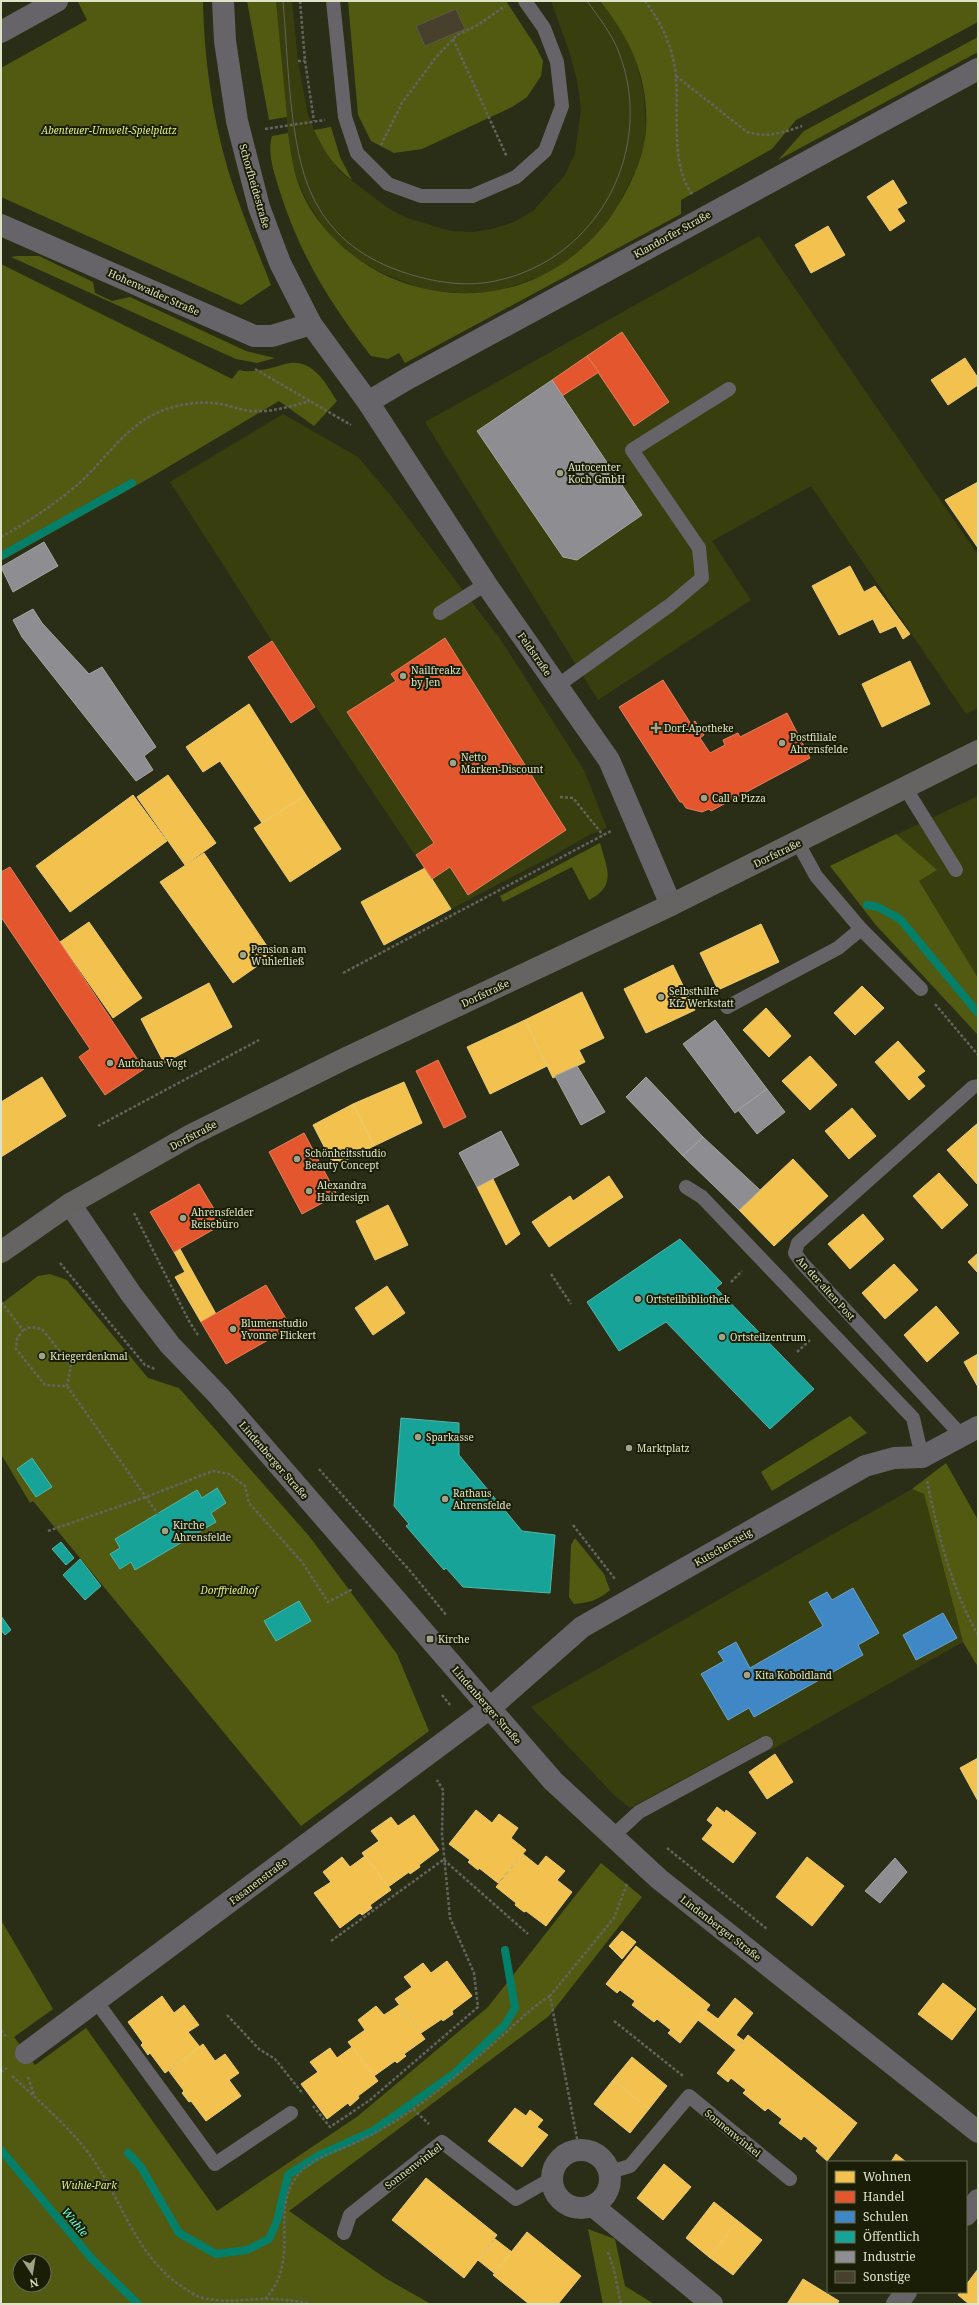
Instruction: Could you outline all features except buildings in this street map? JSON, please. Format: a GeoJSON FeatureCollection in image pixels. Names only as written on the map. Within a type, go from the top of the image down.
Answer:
{"type":"FeatureCollection","features":[{"type":"Feature","properties":{"kind":"main road","name":"Dorfstraße"},"geometry":{"type":"LineString","coordinates":[[1,1252],[70,1204],[147,1159],[268,1096],[671,905],[906,789],[978,751]]}},
{"type":"Feature","properties":{"kind":"street"},"geometry":{"type":"LineString","coordinates":[[1,32],[57,1]]}},
{"type":"Feature","properties":{"kind":"street","name":"Schorfheidestraße"},"geometry":{"type":"LineString","coordinates":[[223,1],[225,41],[237,121],[260,208],[280,263],[311,324],[372,408]]}},
{"type":"Feature","properties":{"kind":"street","name":"Klandorfer Straße"},"geometry":{"type":"LineString","coordinates":[[372,408],[412,376],[708,214],[978,69]]}},
{"type":"Feature","properties":{"kind":"street","name":"Hohenwalder Straße"},"geometry":{"type":"LineString","coordinates":[[1,225],[254,336],[272,336],[311,324]]}},
{"type":"Feature","properties":{"kind":"street","name":"Feldstraße"},"geometry":{"type":"LineString","coordinates":[[372,408],[486,584],[609,760],[671,905]]}},
{"type":"Feature","properties":{"kind":"street","name":"Lindenberger Straße"},"geometry":{"type":"LineString","coordinates":[[70,1204],[131,1294],[170,1345],[219,1396],[553,1781],[659,1879],[978,2132]]}},
{"type":"Feature","properties":{"kind":"street","name":"Kutschersteig"},"geometry":{"type":"LineString","coordinates":[[490,1708],[582,1627],[865,1466],[894,1458],[922,1457],[970,1431]]}},
{"type":"Feature","properties":{"kind":"street","name":"Fasanenstraße"},"geometry":{"type":"LineString","coordinates":[[26,2053],[490,1708]]}},
{"type":"Feature","properties":{"kind":"street"},"geometry":{"type":"LineString","coordinates":[[579,2150],[589,2151],[599,2155],[606,2163],[610,2172],[611,2180],[608,2192],[600,2202],[583,2209],[565,2204],[557,2197],[551,2179],[557,2162],[563,2156],[579,2150]]}},
{"type":"Feature","properties":{"kind":"street"},"geometry":{"type":"LineString","coordinates":[[967,2214],[978,2200]]}},
{"type":"Feature","properties":{"kind":"street"},"geometry":{"type":"LineString","coordinates":[[593,2206],[712,2304]]}},
{"type":"Feature","properties":{"kind":"street"},"geometry":{"type":"LineString","coordinates":[[897,2304],[905,2293]]}},
{"type":"Feature","properties":{"kind":"lane"},"geometry":{"type":"LineString","coordinates":[[333,1],[345,117],[357,153],[388,184],[421,196],[472,196],[516,177],[545,151],[562,106],[557,62],[544,28],[525,1]]}},
{"type":"Feature","properties":{"kind":"lane"},"geometry":{"type":"LineString","coordinates":[[557,686],[670,605],[702,578],[699,548],[632,450],[729,389]]}},
{"type":"Feature","properties":{"kind":"lane"},"geometry":{"type":"LineString","coordinates":[[440,613],[486,584]]}},
{"type":"Feature","properties":{"kind":"lane"},"geometry":{"type":"LineString","coordinates":[[906,789],[956,870]]}},
{"type":"Feature","properties":{"kind":"lane"},"geometry":{"type":"LineString","coordinates":[[798,843],[816,876],[861,929],[921,989]]}},
{"type":"Feature","properties":{"kind":"lane"},"geometry":{"type":"LineString","coordinates":[[727,1007],[838,948],[861,929]]}},
{"type":"Feature","properties":{"kind":"lane","name":"An der alten Post"},"geometry":{"type":"LineString","coordinates":[[970,1431],[802,1263],[795,1253],[798,1243],[973,1087],[978,1086]]}},
{"type":"Feature","properties":{"kind":"lane"},"geometry":{"type":"LineString","coordinates":[[686,1186],[702,1197],[913,1418],[922,1457]]}},
{"type":"Feature","properties":{"kind":"lane"},"geometry":{"type":"LineString","coordinates":[[613,1836],[639,1812],[766,1742]]}},
{"type":"Feature","properties":{"kind":"lane"},"geometry":{"type":"LineString","coordinates":[[96,2002],[215,2164],[291,2113]]}},
{"type":"Feature","properties":{"kind":"lane"},"geometry":{"type":"LineString","coordinates":[[610,2172],[630,2166],[689,2096]]}},
{"type":"Feature","properties":{"kind":"lane","name":"Sonnenwinkel"},"geometry":{"type":"LineString","coordinates":[[689,2096],[790,2179]]}},
{"type":"Feature","properties":{"kind":"lane","name":"Sonnenwinkel"},"geometry":{"type":"LineString","coordinates":[[344,2233],[350,2214],[442,2142],[516,2199],[551,2179]]}},
{"type":"Feature","properties":{"kind":"path"},"geometry":{"type":"LineString","coordinates":[[259,130],[314,121],[305,61],[300,1]]}},
{"type":"Feature","properties":{"kind":"path"},"geometry":{"type":"LineString","coordinates":[[645,1],[657,18],[669,42],[676,75],[682,176],[689,191],[708,214]]}},
{"type":"Feature","properties":{"kind":"path"},"geometry":{"type":"LineString","coordinates":[[383,141],[402,103],[437,56],[453,39],[506,5]]}},
{"type":"Feature","properties":{"kind":"path"},"geometry":{"type":"LineString","coordinates":[[453,39],[516,177]]}},
{"type":"Feature","properties":{"kind":"path"},"geometry":{"type":"LineString","coordinates":[[298,61],[305,61]]}},
{"type":"Feature","properties":{"kind":"path"},"geometry":{"type":"LineString","coordinates":[[676,75],[747,132],[760,136],[776,135],[802,126]]}},
{"type":"Feature","properties":{"kind":"path"},"geometry":{"type":"LineString","coordinates":[[255,369],[353,426]]}},
{"type":"Feature","properties":{"kind":"path"},"geometry":{"type":"LineString","coordinates":[[1,537],[34,518],[76,485],[130,429],[149,416],[170,408],[196,403],[219,404],[251,411],[283,408],[310,401]]}},
{"type":"Feature","properties":{"kind":"path"},"geometry":{"type":"LineString","coordinates":[[560,797],[573,798],[603,836]]}},
{"type":"Feature","properties":{"kind":"path"},"geometry":{"type":"LineString","coordinates":[[343,973],[611,831]]}},
{"type":"Feature","properties":{"kind":"path"},"geometry":{"type":"LineString","coordinates":[[921,989],[978,1055]]}},
{"type":"Feature","properties":{"kind":"path"},"geometry":{"type":"LineString","coordinates":[[98,1126],[259,1040]]}},
{"type":"Feature","properties":{"kind":"path"},"geometry":{"type":"LineString","coordinates":[[134,1213],[189,1321],[201,1339]]}},
{"type":"Feature","properties":{"kind":"path"},"geometry":{"type":"LineString","coordinates":[[551,1274],[572,1304]]}},
{"type":"Feature","properties":{"kind":"path"},"geometry":{"type":"LineString","coordinates":[[1,1302],[23,1330]]}},
{"type":"Feature","properties":{"kind":"path"},"geometry":{"type":"LineString","coordinates":[[67,1386],[46,1384],[16,1349],[17,1339],[23,1330],[31,1327],[42,1329],[71,1365],[67,1386],[158,1514]]}},
{"type":"Feature","properties":{"kind":"path"},"geometry":{"type":"LineString","coordinates":[[922,1457],[936,1523],[952,1574],[978,1635]]}},
{"type":"Feature","properties":{"kind":"path"},"geometry":{"type":"LineString","coordinates":[[316,1465],[411,1572],[450,1620]]}},
{"type":"Feature","properties":{"kind":"path"},"geometry":{"type":"LineString","coordinates":[[48,1531],[146,1497],[214,1471],[229,1474],[245,1486],[249,1503],[302,1562],[328,1602],[354,1589]]}},
{"type":"Feature","properties":{"kind":"path"},"geometry":{"type":"LineString","coordinates":[[573,1526],[612,1574],[627,1602]]}},
{"type":"Feature","properties":{"kind":"path"},"geometry":{"type":"LineString","coordinates":[[309,2101],[330,2127],[370,2100],[478,2008],[474,1973],[450,1918],[444,1860],[443,1790],[435,1778]]}},
{"type":"Feature","properties":{"kind":"path"},"geometry":{"type":"LineString","coordinates":[[664,1847],[769,1931]]}},
{"type":"Feature","properties":{"kind":"path"},"geometry":{"type":"LineString","coordinates":[[444,1860],[528,1934]]}},
{"type":"Feature","properties":{"kind":"path"},"geometry":{"type":"LineString","coordinates":[[331,1941],[444,1860]]}},
{"type":"Feature","properties":{"kind":"path"},"geometry":{"type":"LineString","coordinates":[[265,2299],[279,2280],[283,2267],[285,2207],[288,2192],[297,2176],[314,2163],[366,2138],[413,2108],[503,2035],[532,2008],[550,1996],[614,1918],[629,1878]]}},
{"type":"Feature","properties":{"kind":"path"},"geometry":{"type":"LineString","coordinates":[[550,1996],[579,2150]]}},
{"type":"Feature","properties":{"kind":"path"},"geometry":{"type":"LineString","coordinates":[[227,2015],[259,2049],[275,2059],[304,2095]]}},
{"type":"Feature","properties":{"kind":"path"},"geometry":{"type":"LineString","coordinates":[[614,2021],[686,2079],[689,2096]]}},
{"type":"Feature","properties":{"kind":"path"},"geometry":{"type":"LineString","coordinates":[[5,2069],[83,2146],[100,2170],[135,2235],[152,2261],[168,2278],[199,2297],[232,2302],[265,2299],[290,2300],[312,2304]]}},
{"type":"Feature","properties":{"kind":"path"},"geometry":{"type":"LineString","coordinates":[[607,2249],[614,2270],[621,2304]]}},
{"type":"Feature","properties":{"kind":"shaded area"},"geometry":{"type":"Polygon","coordinates":[[[276,1],[292,1],[298,61],[308,115],[320,143],[339,171],[388,208],[407,218],[450,231],[474,232],[495,228],[514,222],[533,211],[565,175],[575,153],[581,109],[577,80],[569,51],[551,1],[600,1],[619,25],[628,41],[637,63],[644,94],[646,130],[644,146],[636,170],[616,209],[597,235],[574,257],[544,275],[499,291],[470,294],[425,290],[380,272],[355,258],[334,239],[321,224],[307,201],[295,174],[288,133],[276,1]]]}},
{"type":"Feature","properties":{"kind":"shaded area"},"geometry":{"type":"Polygon","coordinates":[[[759,236],[978,555],[978,708],[966,714],[811,486],[712,541],[751,600],[598,700],[425,422],[759,236]]]}},
{"type":"Feature","properties":{"kind":"shaded area"},"geometry":{"type":"Polygon","coordinates":[[[283,414],[358,457],[392,497],[501,640],[584,770],[607,828],[589,835],[451,909],[272,641],[170,482],[283,414]]]}},
{"type":"Feature","properties":{"kind":"shaded area"},"geometry":{"type":"Polygon","coordinates":[[[978,796],[978,1011],[830,866],[978,796]]]}},
{"type":"Feature","properties":{"kind":"shaded area","name":"Kita Koboldland"},"geometry":{"type":"Polygon","coordinates":[[[912,1489],[924,1494],[963,1642],[771,1750],[761,1737],[630,1808],[615,1796],[531,1707],[912,1489]]]}},
{"type":"Feature","properties":{"kind":"green space","name":"Abenteuer-Umwelt-Spielplatz"},"geometry":{"type":"Polygon","coordinates":[[[203,1],[207,65],[213,107],[222,149],[248,228],[271,285],[241,305],[1,197],[1,68],[87,20],[78,2],[203,1]]]}},
{"type":"Feature","properties":{"kind":"green space"},"geometry":{"type":"Polygon","coordinates":[[[247,1],[276,1],[287,117],[269,120],[247,1]]]}},
{"type":"Feature","properties":{"kind":"green space"},"geometry":{"type":"Polygon","coordinates":[[[348,1],[506,1],[536,47],[543,61],[541,76],[527,97],[512,107],[422,149],[394,153],[371,141],[358,115],[348,1]]]}},
{"type":"Feature","properties":{"kind":"green space"},"geometry":{"type":"Polygon","coordinates":[[[600,1],[978,1],[978,22],[796,120],[772,149],[681,200],[681,214],[405,363],[399,353],[388,359],[371,356],[329,297],[306,257],[296,235],[287,213],[273,169],[270,149],[272,136],[288,133],[295,173],[309,206],[319,221],[344,248],[373,269],[389,277],[423,288],[457,293],[490,292],[522,284],[552,270],[579,251],[603,227],[623,197],[635,173],[643,148],[646,131],[646,112],[645,94],[641,78],[629,46],[621,31],[600,1]]]}},
{"type":"Feature","properties":{"kind":"green space"},"geometry":{"type":"Polygon","coordinates":[[[978,37],[978,52],[778,160],[804,131],[978,37]]]}},
{"type":"Feature","properties":{"kind":"green space"},"geometry":{"type":"Polygon","coordinates":[[[331,127],[340,157],[352,180],[340,170],[330,158],[314,130],[331,127]]]}},
{"type":"Feature","properties":{"kind":"green space"},"geometry":{"type":"Polygon","coordinates":[[[39,256],[93,282],[95,293],[112,301],[130,297],[246,351],[275,358],[257,363],[236,359],[11,257],[39,256]]]}},
{"type":"Feature","properties":{"kind":"green space"},"geometry":{"type":"Polygon","coordinates":[[[1,264],[232,379],[239,370],[250,371],[290,363],[306,365],[318,374],[337,401],[314,426],[279,401],[146,480],[1,561],[1,264]]]}},
{"type":"Feature","properties":{"kind":"green space"},"geometry":{"type":"Polygon","coordinates":[[[896,834],[937,870],[919,881],[978,978],[978,1035],[875,924],[830,866],[896,834]]]}},
{"type":"Feature","properties":{"kind":"green space"},"geometry":{"type":"Polygon","coordinates":[[[600,843],[608,876],[604,889],[598,895],[589,900],[572,867],[503,902],[500,896],[600,843]]]}},
{"type":"Feature","properties":{"kind":"green space","name":"Dorffriedhof"},"geometry":{"type":"Polygon","coordinates":[[[50,1274],[67,1280],[148,1378],[179,1388],[309,1536],[397,1654],[429,1731],[301,1826],[33,1501],[30,1503],[1,1454],[1,1304],[38,1276],[50,1274]]]}},
{"type":"Feature","properties":{"kind":"green space"},"geometry":{"type":"Polygon","coordinates":[[[850,1416],[867,1433],[772,1491],[761,1472],[850,1416]]]}},
{"type":"Feature","properties":{"kind":"green space"},"geometry":{"type":"Polygon","coordinates":[[[946,1463],[978,1520],[978,1667],[963,1642],[924,1494],[912,1489],[946,1463]]]}},
{"type":"Feature","properties":{"kind":"green space"},"geometry":{"type":"Polygon","coordinates":[[[575,1538],[604,1574],[610,1590],[593,1600],[574,1604],[569,1597],[571,1545],[575,1538]]]}},
{"type":"Feature","properties":{"kind":"green space","name":"Wuhle-Park"},"geometry":{"type":"Polygon","coordinates":[[[601,1863],[642,1897],[549,2016],[289,2211],[385,2278],[431,2304],[1,2304],[1,1920],[53,2009],[14,2037],[35,2065],[86,2028],[217,2211],[358,2116],[488,2007],[601,1863]]]}},
{"type":"Feature","properties":{"kind":"green space"},"geometry":{"type":"Polygon","coordinates":[[[588,2229],[615,2239],[625,2286],[654,2304],[603,2304],[588,2229]]]}},
{"type":"Feature","properties":{"kind":"waterway"},"geometry":{"type":"LineString","coordinates":[[1,556],[132,483]]}},
{"type":"Feature","properties":{"kind":"waterway"},"geometry":{"type":"LineString","coordinates":[[867,905],[878,907],[900,919],[978,1013]]}},
{"type":"Feature","properties":{"kind":"waterway"},"geometry":{"type":"LineString","coordinates":[[128,2153],[141,2167],[179,2233],[216,2254],[247,2250],[269,2239],[277,2221],[288,2175],[318,2156],[373,2131],[455,2073],[505,2025],[515,2008],[505,1950]]}},
{"type":"Feature","properties":{"kind":"waterway","name":"Wuhle"},"geometry":{"type":"LineString","coordinates":[[1,2150],[92,2259],[138,2304]]}},
{"type":"Feature","properties":{"kind":"tram line"},"geometry":{"type":"LineString","coordinates":[[283,1],[288,74],[298,152],[304,175],[319,208],[336,231],[370,258],[397,270],[420,277],[445,282],[470,284],[495,281],[532,269],[564,250],[590,224],[610,194],[624,160],[630,124],[628,87],[618,50],[612,37],[587,1]]}},
{"type":"Feature","properties":{"kind":"place","name":"Autocenter Koch GmbH"},"geometry":{"type":"Point","coordinates":[560,473]}},
{"type":"Feature","properties":{"kind":"place","name":"Nailfreakz by Jen"},"geometry":{"type":"Point","coordinates":[403,676]}},
{"type":"Feature","properties":{"kind":"place","name":"Dorf-Apotheke"},"geometry":{"type":"Point","coordinates":[656,728]}},
{"type":"Feature","properties":{"kind":"place","name":"Postfiliale Ahrensfelde"},"geometry":{"type":"Point","coordinates":[782,743]}},
{"type":"Feature","properties":{"kind":"place","name":"Netto Marken-Discount"},"geometry":{"type":"Point","coordinates":[453,763]}},
{"type":"Feature","properties":{"kind":"place","name":"Call a Pizza"},"geometry":{"type":"Point","coordinates":[704,798]}},
{"type":"Feature","properties":{"kind":"place","name":"Pension am Wuhlefließ"},"geometry":{"type":"Point","coordinates":[243,955]}},
{"type":"Feature","properties":{"kind":"place","name":"Selbsthilfe Kfz Werkstatt"},"geometry":{"type":"Point","coordinates":[661,997]}},
{"type":"Feature","properties":{"kind":"place","name":"Autohaus Vogt"},"geometry":{"type":"Point","coordinates":[110,1063]}},
{"type":"Feature","properties":{"kind":"place","name":"Schönheitsstudio Beauty Concept"},"geometry":{"type":"Point","coordinates":[297,1159]}},
{"type":"Feature","properties":{"kind":"place","name":"Alexandra Hairdesign"},"geometry":{"type":"Point","coordinates":[309,1191]}},
{"type":"Feature","properties":{"kind":"place","name":"Ahrensfelder Reisebüro"},"geometry":{"type":"Point","coordinates":[183,1218]}},
{"type":"Feature","properties":{"kind":"place","name":"Ortsteilbibliothek"},"geometry":{"type":"Point","coordinates":[638,1299]}},
{"type":"Feature","properties":{"kind":"place","name":"Blumenstudio Yvonne Flickert"},"geometry":{"type":"Point","coordinates":[233,1329]}},
{"type":"Feature","properties":{"kind":"place","name":"Ortsteilzentrum"},"geometry":{"type":"Point","coordinates":[722,1337]}},
{"type":"Feature","properties":{"kind":"place","name":"Kriegerdenkmal"},"geometry":{"type":"Point","coordinates":[42,1356]}},
{"type":"Feature","properties":{"kind":"place","name":"Sparkasse"},"geometry":{"type":"Point","coordinates":[418,1437]}},
{"type":"Feature","properties":{"kind":"place","name":"Marktplatz"},"geometry":{"type":"Point","coordinates":[629,1448]}},
{"type":"Feature","properties":{"kind":"place","name":"Rathaus Ahrensfelde"},"geometry":{"type":"Point","coordinates":[445,1499]}},
{"type":"Feature","properties":{"kind":"place","name":"Kirche Ahrensfelde"},"geometry":{"type":"Point","coordinates":[165,1531]}},
{"type":"Feature","properties":{"kind":"place","name":"Kirche"},"geometry":{"type":"Point","coordinates":[430,1639]}},
{"type":"Feature","properties":{"kind":"place","name":"Kita Koboldland"},"geometry":{"type":"Point","coordinates":[747,1675]}}]}
